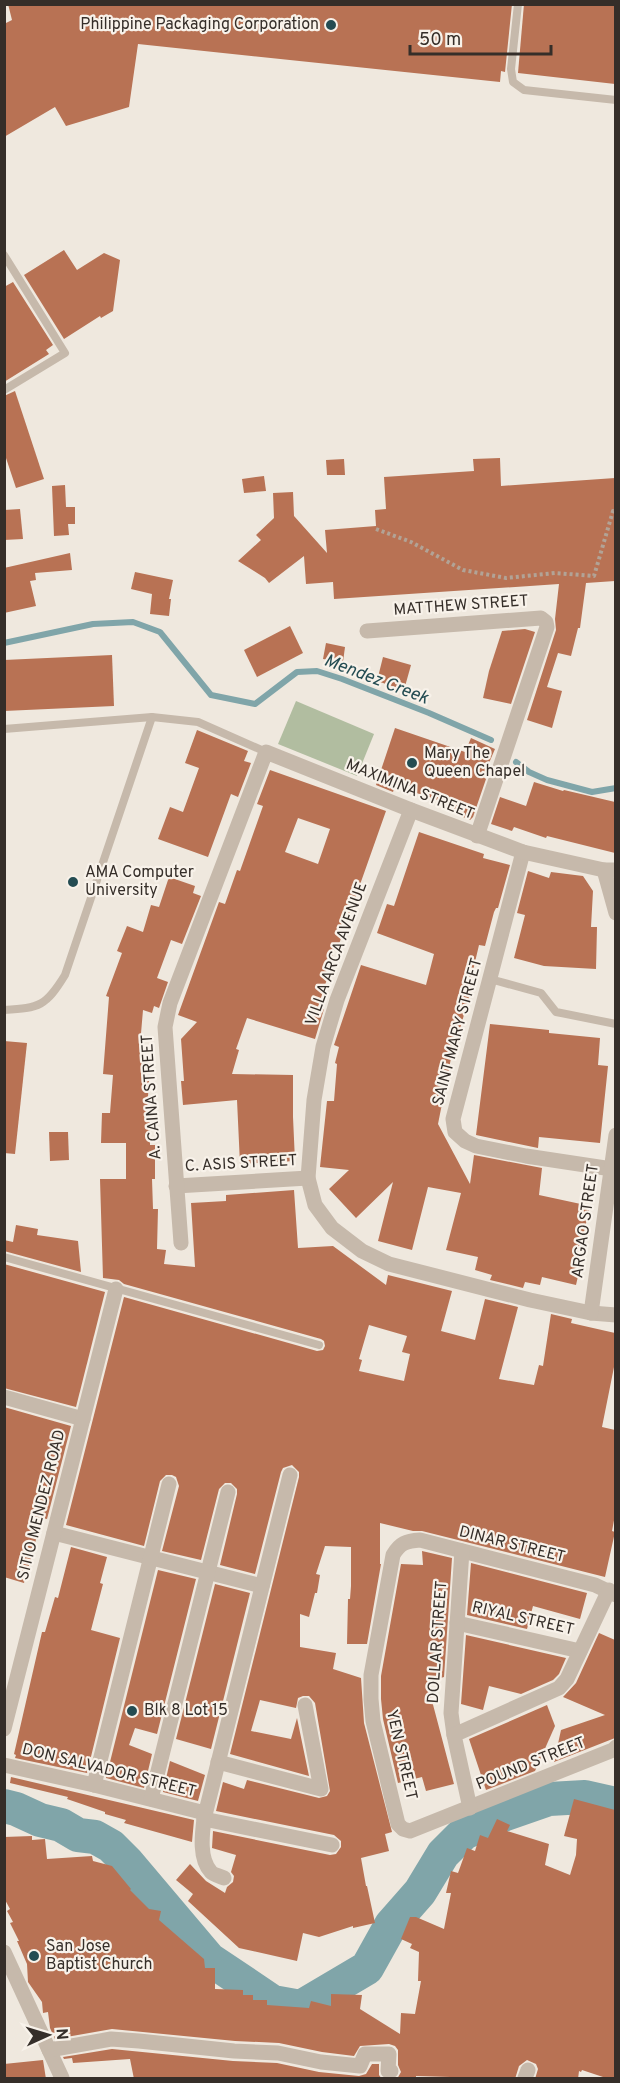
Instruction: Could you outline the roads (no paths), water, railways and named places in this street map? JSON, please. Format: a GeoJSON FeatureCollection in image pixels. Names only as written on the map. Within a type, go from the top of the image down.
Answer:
{"type":"FeatureCollection","features":[{"type":"Feature","properties":{"kind":"street","name":"MATTHEW STREET"},"geometry":{"type":"LineString","coordinates":[[367,631],[541,618],[546,622],[547,627],[477,836]]}},
{"type":"Feature","properties":{"kind":"street","name":"MAXIMINA STREET"},"geometry":{"type":"LineString","coordinates":[[266,752],[523,852],[610,870]]}},
{"type":"Feature","properties":{"kind":"street","name":"A. CAINA STREET"},"geometry":{"type":"LineString","coordinates":[[181,1243],[165,1027],[170,1003],[266,752]]}},
{"type":"Feature","properties":{"kind":"street","name":"VILLA ARCA AVENUE"},"geometry":{"type":"LineString","coordinates":[[411,810],[337,1000],[323,1047],[314,1100],[308,1178],[315,1204],[332,1228],[362,1251],[389,1264],[530,1300],[615,1315]]}},
{"type":"Feature","properties":{"kind":"street","name":"SAINT MARY STREET"},"geometry":{"type":"LineString","coordinates":[[523,852],[453,1119],[454,1132],[476,1146],[612,1169]]}},
{"type":"Feature","properties":{"kind":"street"},"geometry":{"type":"LineString","coordinates":[[610,870],[615,913]]}},
{"type":"Feature","properties":{"kind":"street","name":"ARGAO STREET"},"geometry":{"type":"LineString","coordinates":[[591,1312],[615,1135]]}},
{"type":"Feature","properties":{"kind":"street","name":"C. ASIS STREET"},"geometry":{"type":"LineString","coordinates":[[176,1186],[308,1178]]}},
{"type":"Feature","properties":{"kind":"street","name":"SITIO MENDEZ ROAD"},"geometry":{"type":"LineString","coordinates":[[4,1729],[116,1289]]}},
{"type":"Feature","properties":{"kind":"street"},"geometry":{"type":"LineString","coordinates":[[4,1397],[82,1419]]}},
{"type":"Feature","properties":{"kind":"street"},"geometry":{"type":"LineString","coordinates":[[224,1878],[211,1872],[207,1864],[201,1838],[204,1816],[290,1475]]}},
{"type":"Feature","properties":{"kind":"street"},"geometry":{"type":"LineString","coordinates":[[94,1785],[169,1484]]}},
{"type":"Feature","properties":{"kind":"street"},"geometry":{"type":"LineString","coordinates":[[151,1799],[228,1492]]}},
{"type":"Feature","properties":{"kind":"street"},"geometry":{"type":"LineString","coordinates":[[54,1533],[262,1587]]}},
{"type":"Feature","properties":{"kind":"street","name":"DINAR STREET"},"geometry":{"type":"LineString","coordinates":[[398,1545],[407,1541],[420,1540],[612,1592]]}},
{"type":"Feature","properties":{"kind":"street","name":"YEN STREET"},"geometry":{"type":"LineString","coordinates":[[398,1545],[393,1555],[371,1675],[373,1721],[398,1824],[410,1831],[470,1808]]}},
{"type":"Feature","properties":{"kind":"street","name":"DOLLAR STREET"},"geometry":{"type":"LineString","coordinates":[[454,1735],[451,1713],[462,1551]]}},
{"type":"Feature","properties":{"kind":"street"},"geometry":{"type":"LineString","coordinates":[[454,1735],[559,1688],[567,1679],[612,1592]]}},
{"type":"Feature","properties":{"kind":"street","name":"RIYAL STREET"},"geometry":{"type":"LineString","coordinates":[[458,1623],[580,1651]]}},
{"type":"Feature","properties":{"kind":"street"},"geometry":{"type":"LineString","coordinates":[[218,1762],[321,1789],[305,1705]]}},
{"type":"Feature","properties":{"kind":"street","name":"POUND STREET"},"geometry":{"type":"LineString","coordinates":[[454,1735],[470,1808],[614,1750],[615,1747]]}},
{"type":"Feature","properties":{"kind":"street","name":"DON SALVADOR STREET"},"geometry":{"type":"LineString","coordinates":[[4,1765],[151,1799],[204,1816],[332,1845]]}},
{"type":"Feature","properties":{"kind":"street"},"geometry":{"type":"LineString","coordinates":[[4,1952],[62,2079]]}},
{"type":"Feature","properties":{"kind":"street"},"geometry":{"type":"LineString","coordinates":[[49,2050],[111,2040],[139,2041],[278,2053],[321,2062],[360,2066],[365,2054],[389,2054],[388,2071],[391,2072]]}},
{"type":"Feature","properties":{"kind":"lane"},"geometry":{"type":"LineString","coordinates":[[518,4],[511,69],[513,82],[524,90],[615,100]]}},
{"type":"Feature","properties":{"kind":"lane"},"geometry":{"type":"LineString","coordinates":[[4,255],[65,353],[4,390]]}},
{"type":"Feature","properties":{"kind":"lane"},"geometry":{"type":"LineString","coordinates":[[4,1010],[30,1009],[51,997],[65,975],[152,717]]}},
{"type":"Feature","properties":{"kind":"lane","name":"MAXIMINA STREET"},"geometry":{"type":"LineString","coordinates":[[4,729],[152,717],[198,722],[266,752]]}},
{"type":"Feature","properties":{"kind":"lane"},"geometry":{"type":"LineString","coordinates":[[490,979],[541,993],[556,1012],[615,1024]]}},
{"type":"Feature","properties":{"kind":"lane"},"geometry":{"type":"LineString","coordinates":[[4,1257],[320,1345]]}},
{"type":"Feature","properties":{"kind":"waterway","name":"Mendez Creek"},"geometry":{"type":"LineString","coordinates":[[4,643],[93,624],[133,622],[160,632],[211,695],[255,704],[297,672],[317,671],[429,713],[491,740]]}},
{"type":"Feature","properties":{"kind":"waterway"},"geometry":{"type":"LineString","coordinates":[[516,762],[529,772],[547,780],[592,792],[616,788]]}},
{"type":"Feature","properties":{"kind":"waterway"},"geometry":{"type":"LineString","coordinates":[[4,1806],[40,1820],[61,1825],[78,1835],[95,1837],[111,1846],[209,1959],[273,2002],[301,2007],[367,1968],[391,1925],[420,1892],[443,1854],[464,1833],[503,1815],[549,1799],[585,1797],[616,1804]]}},
{"type":"Feature","properties":{"kind":"place","name":"Philippine Packaging Corporation"},"geometry":{"type":"Point","coordinates":[331,25]}},
{"type":"Feature","properties":{"kind":"place","name":"Mary The Queen Chapel"},"geometry":{"type":"Point","coordinates":[412,763]}},
{"type":"Feature","properties":{"kind":"place","name":"AMA Computer University"},"geometry":{"type":"Point","coordinates":[73,882]}},
{"type":"Feature","properties":{"kind":"place","name":"Blk 8 Lot 15"},"geometry":{"type":"Point","coordinates":[132,1711]}},
{"type":"Feature","properties":{"kind":"place","name":"San Jose Baptist Church"},"geometry":{"type":"Point","coordinates":[34,1956]}}]}
